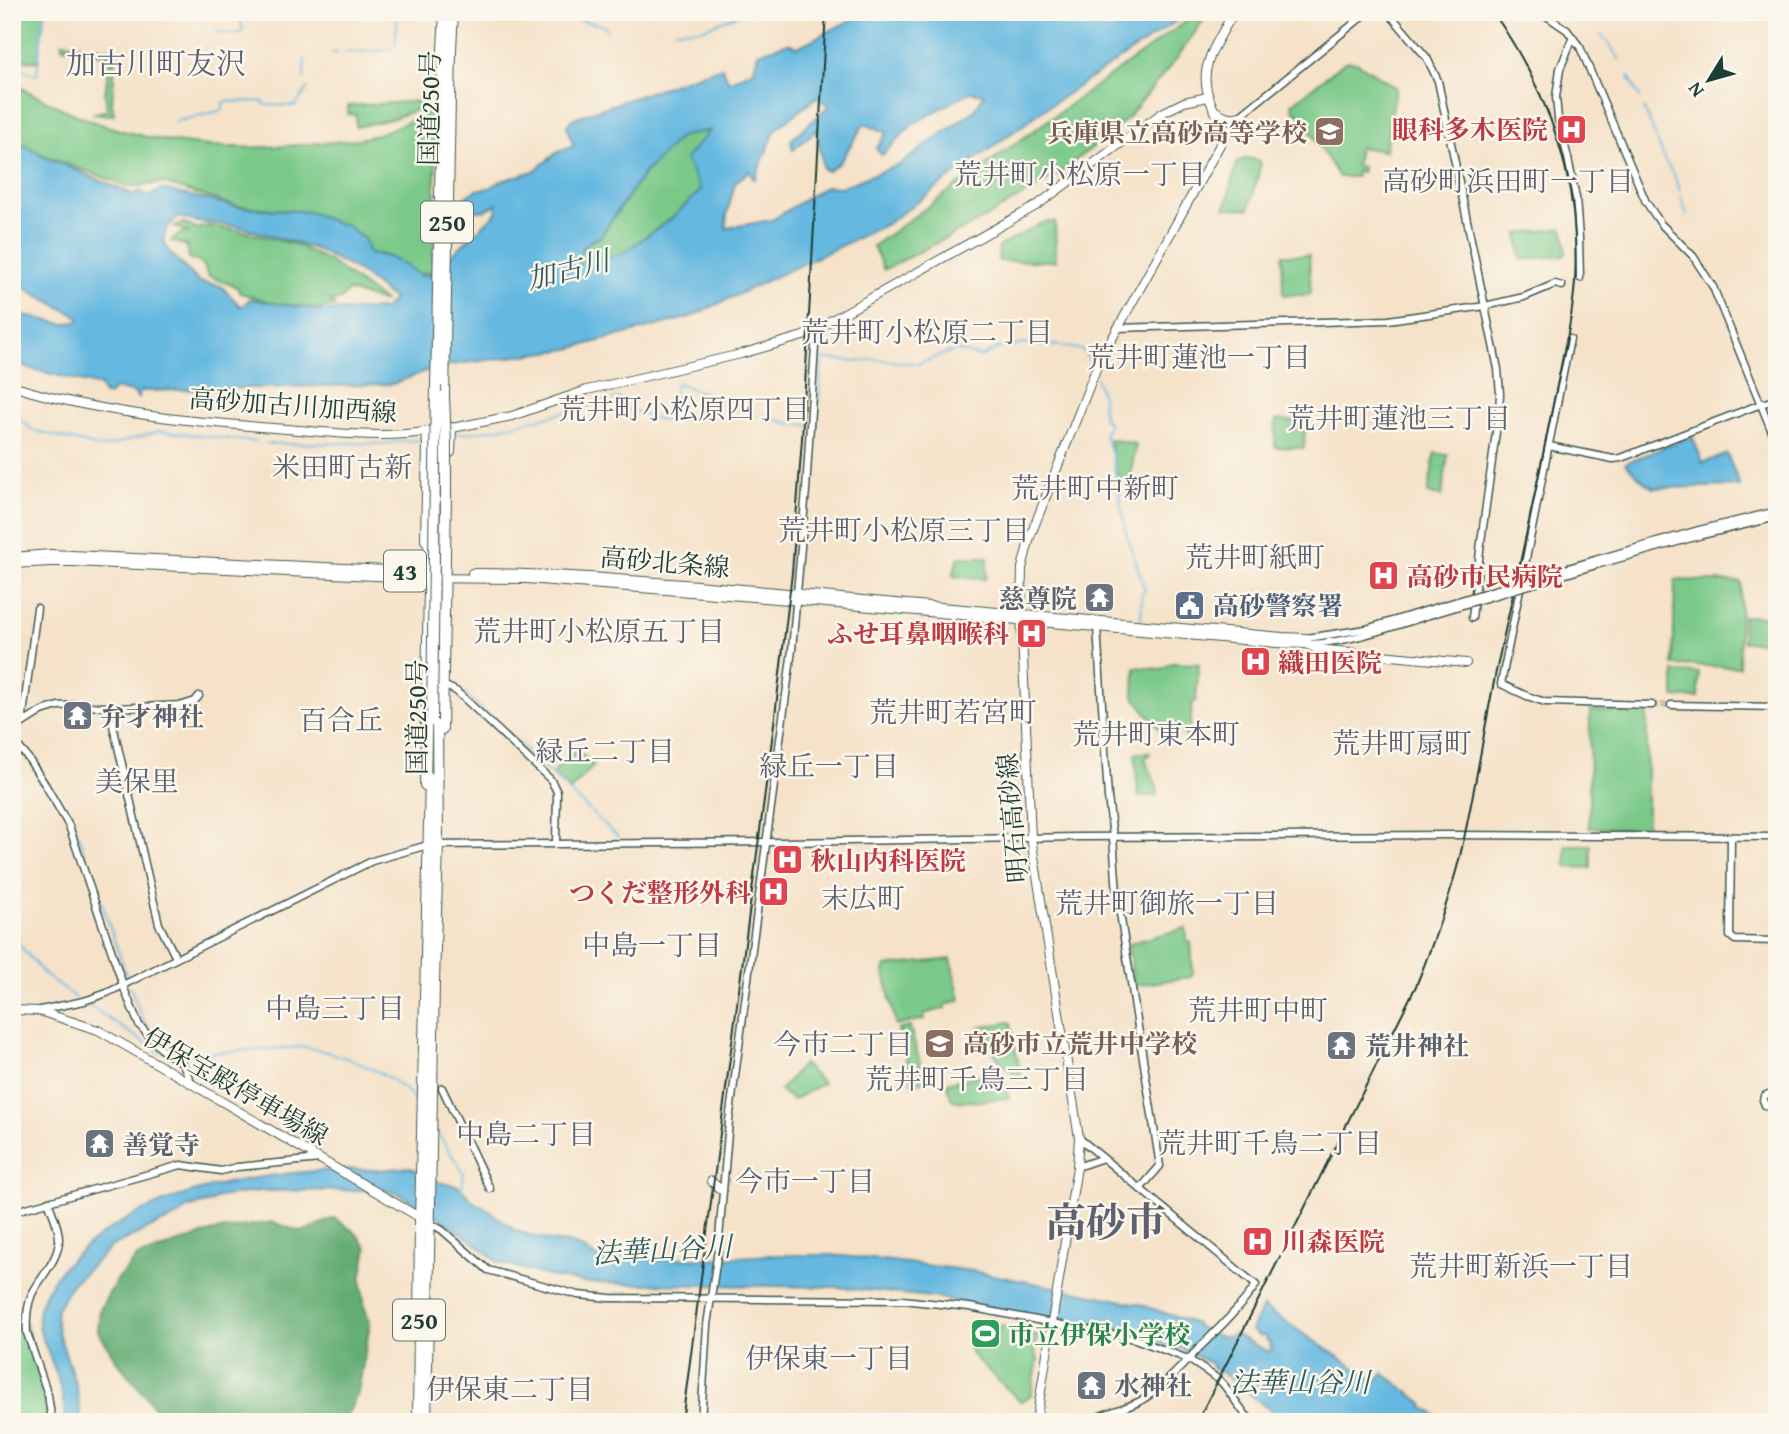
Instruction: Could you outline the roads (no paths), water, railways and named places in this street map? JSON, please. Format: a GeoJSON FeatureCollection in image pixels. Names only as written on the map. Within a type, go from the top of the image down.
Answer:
{"type":"FeatureCollection","features":[{"type":"Feature","properties":{"kind":"highway","name":"国道250号"},"geometry":{"type":"LineString","coordinates":[[434,721],[444,396],[445,12]]}},
{"type":"Feature","properties":{"kind":"highway","name":"国道250号"},"geometry":{"type":"LineString","coordinates":[[418,1422],[427,1168],[433,844],[436,386],[447,49],[453,12]]}},
{"type":"Feature","properties":{"kind":"highway","name":"250"},"geometry":{"type":"LineString","coordinates":[[436,386],[428,571],[425,833],[433,844],[443,824],[441,749],[446,495],[444,396]]}},
{"type":"Feature","properties":{"kind":"highway"},"geometry":{"type":"LineString","coordinates":[[445,572],[449,537],[451,428]]}},
{"type":"Feature","properties":{"kind":"highway"},"geometry":{"type":"LineString","coordinates":[[427,432],[428,571]]}},
{"type":"Feature","properties":{"kind":"highway","name":"国道250号"},"geometry":{"type":"LineString","coordinates":[[425,1216],[426,1422]]}},
{"type":"Feature","properties":{"kind":"main road"},"geometry":{"type":"LineString","coordinates":[[1227,132],[1208,97],[1207,64],[1234,12]]}},
{"type":"Feature","properties":{"kind":"main road","name":"高砂加古川加西線"},"geometry":{"type":"LineString","coordinates":[[12,386],[94,407],[219,424],[365,435],[427,432],[512,416],[587,390],[765,348],[803,336],[1036,206],[1162,114],[1184,103],[1208,97]]}},
{"type":"Feature","properties":{"kind":"main road"},"geometry":{"type":"LineString","coordinates":[[1216,110],[1225,116],[1240,116]]}},
{"type":"Feature","properties":{"kind":"main road","name":"明石高砂線"},"geometry":{"type":"LineString","coordinates":[[1036,1422],[1077,1167],[1079,1138],[1031,838],[1021,617],[1022,568],[1030,537],[1098,365],[1227,132]]}},
{"type":"Feature","properties":{"kind":"main road","name":"高砂北条線"},"geometry":{"type":"LineString","coordinates":[[12,556],[51,554],[587,576],[1021,617],[1283,637],[1306,641],[1317,649],[1466,663]]}},
{"type":"Feature","properties":{"kind":"main road","name":"高砂北条線"},"geometry":{"type":"LineString","coordinates":[[12,564],[73,562],[428,571]]}},
{"type":"Feature","properties":{"kind":"main road","name":"高砂北条線"},"geometry":{"type":"LineString","coordinates":[[1021,617],[1097,628],[1277,643],[1306,641]]}},
{"type":"Feature","properties":{"kind":"main road","name":"伊保宝殿停車場線"},"geometry":{"type":"LineString","coordinates":[[12,1010],[39,1011],[98,1030],[322,1161],[425,1216]]}},
{"type":"Feature","properties":{"kind":"main road"},"geometry":{"type":"LineString","coordinates":[[711,1181],[720,1189]]}},
{"type":"Feature","properties":{"kind":"street"},"geometry":{"type":"LineString","coordinates":[[1227,132],[1240,116],[1368,12]]}},
{"type":"Feature","properties":{"kind":"street"},"geometry":{"type":"LineString","coordinates":[[1388,12],[1427,58],[1438,81],[1498,369],[1500,403],[1472,618]]}},
{"type":"Feature","properties":{"kind":"street"},"geometry":{"type":"LineString","coordinates":[[1541,12],[1573,37],[1586,58],[1646,202],[1661,224],[1693,256],[1713,287],[1777,444]]}},
{"type":"Feature","properties":{"kind":"street"},"geometry":{"type":"LineString","coordinates":[[1573,37],[1560,69],[1556,97],[1558,119],[1576,198],[1580,278]]}},
{"type":"Feature","properties":{"kind":"street"},"geometry":{"type":"LineString","coordinates":[[1117,328],[1388,320],[1485,306],[1524,297],[1555,284],[1562,286]]}},
{"type":"Feature","properties":{"kind":"street"},"geometry":{"type":"LineString","coordinates":[[701,1422],[706,1325],[718,1250],[729,1121],[798,597],[816,330]]}},
{"type":"Feature","properties":{"kind":"street"},"geometry":{"type":"LineString","coordinates":[[1570,339],[1501,684],[1545,702],[1653,705]]}},
{"type":"Feature","properties":{"kind":"street"},"geometry":{"type":"LineString","coordinates":[[1549,446],[1613,459],[1621,458],[1777,399]]}},
{"type":"Feature","properties":{"kind":"street"},"geometry":{"type":"LineString","coordinates":[[1306,641],[1320,643],[1368,634],[1699,530],[1777,511]]}},
{"type":"Feature","properties":{"kind":"street"},"geometry":{"type":"LineString","coordinates":[[1596,563],[1777,517]]}},
{"type":"Feature","properties":{"kind":"street"},"geometry":{"type":"LineString","coordinates":[[24,722],[37,608]]}},
{"type":"Feature","properties":{"kind":"street"},"geometry":{"type":"LineString","coordinates":[[1097,628],[1117,894],[1160,1166],[1140,1189]]}},
{"type":"Feature","properties":{"kind":"street"},"geometry":{"type":"LineString","coordinates":[[443,685],[456,691],[551,780],[557,792],[556,843]]}},
{"type":"Feature","properties":{"kind":"street"},"geometry":{"type":"LineString","coordinates":[[12,730],[43,711],[63,705],[109,708],[183,705],[195,701],[199,696]]}},
{"type":"Feature","properties":{"kind":"street"},"geometry":{"type":"LineString","coordinates":[[1671,705],[1777,707]]}},
{"type":"Feature","properties":{"kind":"street"},"geometry":{"type":"LineString","coordinates":[[109,708],[159,924],[176,958]]}},
{"type":"Feature","properties":{"kind":"street"},"geometry":{"type":"LineString","coordinates":[[12,739],[28,758],[69,826],[131,1010],[139,1025],[164,1052],[181,1062],[192,1084]]}},
{"type":"Feature","properties":{"kind":"street"},"geometry":{"type":"LineString","coordinates":[[39,1011],[92,999],[372,861],[433,844],[1113,836],[1777,837]]}},
{"type":"Feature","properties":{"kind":"street"},"geometry":{"type":"LineString","coordinates":[[1731,837],[1730,936],[1735,940],[1777,941]]}},
{"type":"Feature","properties":{"kind":"street"},"geometry":{"type":"LineString","coordinates":[[442,1088],[491,1189]]}},
{"type":"Feature","properties":{"kind":"street"},"geometry":{"type":"LineString","coordinates":[[1777,1088],[1764,1096],[1763,1100],[1769,1107],[1777,1106]]}},
{"type":"Feature","properties":{"kind":"street"},"geometry":{"type":"LineString","coordinates":[[1079,1138],[1256,1284],[1244,1301],[1165,1382],[1130,1406],[1091,1421]]}},
{"type":"Feature","properties":{"kind":"street"},"geometry":{"type":"LineString","coordinates":[[1077,1167],[1103,1158]]}},
{"type":"Feature","properties":{"kind":"street"},"geometry":{"type":"LineString","coordinates":[[12,1212],[181,1165],[221,1171],[248,1165],[322,1161]]}},
{"type":"Feature","properties":{"kind":"street"},"geometry":{"type":"LineString","coordinates":[[48,1201],[58,1228],[58,1247],[27,1309],[27,1333],[48,1395],[52,1422]]}},
{"type":"Feature","properties":{"kind":"street"},"geometry":{"type":"LineString","coordinates":[[425,1216],[488,1270],[578,1295],[599,1298],[902,1300],[969,1307],[1135,1339],[1188,1360],[1216,1378],[1253,1422]]}},
{"type":"Feature","properties":{"kind":"water","name":"加古川"},"geometry":{"type":"Polygon","coordinates":[[[867,12],[1190,12],[1046,108],[887,224],[690,317],[569,349],[436,367],[393,384],[142,391],[139,398],[135,393],[115,388],[109,395],[104,394],[100,386],[12,364],[12,313],[64,324],[79,321],[79,317],[12,279],[12,138],[43,156],[134,195],[139,191],[150,196],[161,189],[238,207],[310,212],[347,225],[364,238],[369,254],[396,260],[420,276],[431,275],[496,213],[497,204],[483,211],[471,210],[465,197],[476,190],[490,188],[501,181],[534,171],[558,152],[574,146],[567,125],[574,118],[722,67],[729,82],[754,70],[758,53],[788,43],[798,47],[867,12]],[[970,92],[913,124],[882,155],[876,149],[887,132],[864,124],[840,162],[828,171],[823,169],[817,130],[793,150],[791,140],[829,106],[817,97],[776,129],[754,180],[749,171],[735,183],[726,228],[772,220],[826,186],[841,187],[901,164],[975,110],[984,94],[970,92]],[[710,130],[680,137],[644,173],[599,238],[584,247],[578,264],[623,253],[672,218],[701,190],[685,159],[710,130]],[[178,217],[167,227],[163,239],[169,252],[199,282],[221,286],[241,307],[250,299],[323,311],[385,309],[393,299],[358,271],[316,249],[237,226],[178,217]]]}},
{"type":"Feature","properties":{"kind":"water"},"geometry":{"type":"Polygon","coordinates":[[[1692,436],[1703,463],[1727,454],[1740,486],[1654,488],[1646,484],[1625,463],[1692,436]]]}},
{"type":"Feature","properties":{"kind":"water","name":"法華山谷川"},"geometry":{"type":"Polygon","coordinates":[[[409,1167],[441,1183],[458,1186],[476,1204],[483,1206],[516,1231],[568,1243],[596,1257],[611,1259],[831,1255],[973,1271],[1139,1304],[1196,1324],[1215,1335],[1225,1337],[1234,1334],[1269,1352],[1272,1348],[1266,1337],[1260,1337],[1251,1330],[1263,1307],[1375,1381],[1383,1373],[1423,1403],[1423,1407],[1454,1422],[1285,1422],[1223,1373],[1212,1368],[1212,1364],[1176,1346],[1174,1348],[1133,1334],[940,1298],[836,1287],[587,1283],[552,1277],[498,1262],[441,1219],[397,1193],[381,1190],[260,1191],[218,1197],[211,1202],[186,1208],[181,1215],[112,1246],[72,1284],[57,1308],[58,1332],[76,1385],[82,1422],[65,1422],[60,1386],[40,1331],[38,1316],[47,1289],[59,1272],[90,1243],[149,1208],[214,1186],[282,1174],[409,1167]]]}},
{"type":"Feature","properties":{"kind":"waterway"},"geometry":{"type":"LineString","coordinates":[[16,68],[37,75],[45,12]]}},
{"type":"Feature","properties":{"kind":"waterway"},"geometry":{"type":"LineString","coordinates":[[217,32],[242,32],[238,12]]}},
{"type":"Feature","properties":{"kind":"waterway"},"geometry":{"type":"LineString","coordinates":[[344,52],[377,51],[395,46],[398,12]]}},
{"type":"Feature","properties":{"kind":"waterway"},"geometry":{"type":"LineString","coordinates":[[547,12],[562,19],[605,26],[607,31]]}},
{"type":"Feature","properties":{"kind":"waterway"},"geometry":{"type":"LineString","coordinates":[[675,30],[702,29],[745,12]]}},
{"type":"Feature","properties":{"kind":"waterway"},"geometry":{"type":"LineString","coordinates":[[1601,35],[1620,60]]}},
{"type":"Feature","properties":{"kind":"waterway"},"geometry":{"type":"LineString","coordinates":[[332,53],[337,53]]}},
{"type":"Feature","properties":{"kind":"waterway"},"geometry":{"type":"LineString","coordinates":[[304,78],[305,59]]}},
{"type":"Feature","properties":{"kind":"waterway"},"geometry":{"type":"LineString","coordinates":[[1629,76],[1640,98]]}},
{"type":"Feature","properties":{"kind":"waterway"},"geometry":{"type":"LineString","coordinates":[[174,122],[223,110],[223,102],[263,101],[265,105],[295,106],[308,88]]}},
{"type":"Feature","properties":{"kind":"waterway"},"geometry":{"type":"LineString","coordinates":[[1644,108],[1680,191]]}},
{"type":"Feature","properties":{"kind":"waterway"},"geometry":{"type":"LineString","coordinates":[[1681,197],[1687,215]]}},
{"type":"Feature","properties":{"kind":"waterway"},"geometry":{"type":"LineString","coordinates":[[814,425],[817,425],[822,359],[872,359],[917,364],[956,350],[980,357],[999,348],[1026,344],[1082,350],[1093,369]]}},
{"type":"Feature","properties":{"kind":"waterway"},"geometry":{"type":"LineString","coordinates":[[1096,378],[1102,397],[1103,417],[1109,424],[1104,436],[1112,454],[1126,532],[1145,590],[1142,594],[1141,620]]}},
{"type":"Feature","properties":{"kind":"waterway"},"geometry":{"type":"LineString","coordinates":[[455,434],[517,424],[618,398],[622,400],[624,408],[664,421],[677,383],[709,395]]}},
{"type":"Feature","properties":{"kind":"waterway"},"geometry":{"type":"LineString","coordinates":[[718,399],[753,415]]}},
{"type":"Feature","properties":{"kind":"waterway"},"geometry":{"type":"LineString","coordinates":[[12,415],[32,430],[99,447],[160,431],[256,442]]}},
{"type":"Feature","properties":{"kind":"waterway"},"geometry":{"type":"LineString","coordinates":[[762,416],[796,425],[809,425]]}},
{"type":"Feature","properties":{"kind":"waterway"},"geometry":{"type":"LineString","coordinates":[[266,444],[380,444],[425,439]]}},
{"type":"Feature","properties":{"kind":"waterway"},"geometry":{"type":"LineString","coordinates":[[464,693],[618,837]]}},
{"type":"Feature","properties":{"kind":"waterway"},"geometry":{"type":"LineString","coordinates":[[12,733],[29,754]]}},
{"type":"Feature","properties":{"kind":"waterway"},"geometry":{"type":"LineString","coordinates":[[38,768],[76,828],[128,980]]}},
{"type":"Feature","properties":{"kind":"waterway"},"geometry":{"type":"LineString","coordinates":[[12,934],[15,938]]}},
{"type":"Feature","properties":{"kind":"waterway"},"geometry":{"type":"LineString","coordinates":[[18,943],[44,974],[77,999]]}},
{"type":"Feature","properties":{"kind":"waterway"},"geometry":{"type":"LineString","coordinates":[[130,986],[152,1035]]}},
{"type":"Feature","properties":{"kind":"waterway"},"geometry":{"type":"LineString","coordinates":[[85,1003],[159,1052]]}},
{"type":"Feature","properties":{"kind":"waterway"},"geometry":{"type":"LineString","coordinates":[[160,1053],[166,1044],[188,1054],[303,1047],[365,1066],[395,1082],[417,1102]]}},
{"type":"Feature","properties":{"kind":"waterway"},"geometry":{"type":"LineString","coordinates":[[435,1130],[464,1173],[460,1192]]}},
{"type":"Feature","properties":{"kind":"waterway"},"geometry":{"type":"LineString","coordinates":[[12,1323],[20,1314]]}},
{"type":"Feature","properties":{"kind":"tunnel"},"geometry":{"type":"LineString","coordinates":[[1652,705],[1671,705]]}},
{"type":"Feature","properties":{"kind":"railway"},"geometry":{"type":"LineString","coordinates":[[682,1422],[792,573],[826,12]]}},
{"type":"Feature","properties":{"kind":"railway"},"geometry":{"type":"LineString","coordinates":[[1197,1422],[1416,986],[1446,905],[1466,831],[1495,678],[1566,344],[1576,269],[1573,207],[1560,148],[1539,91],[1493,12]]}},
{"type":"Feature","properties":{"kind":"place","name":"眼科多木医院"},"geometry":{"type":"Point","coordinates":[1571,129]}},
{"type":"Feature","properties":{"kind":"place","name":"兵庫県立高砂高等学校"},"geometry":{"type":"Point","coordinates":[1330,132]}},
{"type":"Feature","properties":{"kind":"place","name":"高砂市民病院"},"geometry":{"type":"Point","coordinates":[1384,576]}},
{"type":"Feature","properties":{"kind":"place","name":"慈尊院"},"geometry":{"type":"Point","coordinates":[1100,598]}},
{"type":"Feature","properties":{"kind":"place","name":"高砂警察署"},"geometry":{"type":"Point","coordinates":[1190,605]}},
{"type":"Feature","properties":{"kind":"place","name":"ふせ耳鼻咽喉科"},"geometry":{"type":"Point","coordinates":[1032,633]}},
{"type":"Feature","properties":{"kind":"place","name":"織田医院"},"geometry":{"type":"Point","coordinates":[1255,662]}},
{"type":"Feature","properties":{"kind":"place","name":"弁才神社"},"geometry":{"type":"Point","coordinates":[77,716]}},
{"type":"Feature","properties":{"kind":"place","name":"秋山内科医院"},"geometry":{"type":"Point","coordinates":[787,860]}},
{"type":"Feature","properties":{"kind":"place","name":"つくだ整形外科"},"geometry":{"type":"Point","coordinates":[774,892]}},
{"type":"Feature","properties":{"kind":"place","name":"高砂市立荒井中学校"},"geometry":{"type":"Point","coordinates":[940,1043]}},
{"type":"Feature","properties":{"kind":"place","name":"荒井神社"},"geometry":{"type":"Point","coordinates":[1342,1045]}},
{"type":"Feature","properties":{"kind":"place","name":"善覚寺"},"geometry":{"type":"Point","coordinates":[99,1144]}},
{"type":"Feature","properties":{"kind":"place","name":"川森医院"},"geometry":{"type":"Point","coordinates":[1258,1241]}},
{"type":"Feature","properties":{"kind":"place","name":"市立伊保小学校"},"geometry":{"type":"Point","coordinates":[985,1334]}},
{"type":"Feature","properties":{"kind":"place","name":"水神社"},"geometry":{"type":"Point","coordinates":[1091,1385]}},
{"type":"Feature","properties":{"kind":"district","name":"加古川町友沢"},"geometry":{"type":"Point","coordinates":[156,63]}},
{"type":"Feature","properties":{"kind":"district","name":"荒井町小松原一丁目"},"geometry":{"type":"Point","coordinates":[1080,173]}},
{"type":"Feature","properties":{"kind":"district","name":"高砂町浜田町一丁目"},"geometry":{"type":"Point","coordinates":[1508,180]}},
{"type":"Feature","properties":{"kind":"district","name":"荒井町小松原二丁目"},"geometry":{"type":"Point","coordinates":[927,331]}},
{"type":"Feature","properties":{"kind":"district","name":"荒井町蓮池一丁目"},"geometry":{"type":"Point","coordinates":[1199,356]}},
{"type":"Feature","properties":{"kind":"district","name":"荒井町小松原四丁目"},"geometry":{"type":"Point","coordinates":[684,408]}},
{"type":"Feature","properties":{"kind":"district","name":"荒井町蓮池三丁目"},"geometry":{"type":"Point","coordinates":[1399,417]}},
{"type":"Feature","properties":{"kind":"district","name":"米田町古新"},"geometry":{"type":"Point","coordinates":[342,466]}},
{"type":"Feature","properties":{"kind":"district","name":"荒井町中新町"},"geometry":{"type":"Point","coordinates":[1095,487]}},
{"type":"Feature","properties":{"kind":"district","name":"荒井町小松原三丁目"},"geometry":{"type":"Point","coordinates":[904,529]}},
{"type":"Feature","properties":{"kind":"district","name":"荒井町紙町"},"geometry":{"type":"Point","coordinates":[1255,556]}},
{"type":"Feature","properties":{"kind":"district","name":"荒井町小松原五丁目"},"geometry":{"type":"Point","coordinates":[599,630]}},
{"type":"Feature","properties":{"kind":"district","name":"荒井町若宮町"},"geometry":{"type":"Point","coordinates":[953,711]}},
{"type":"Feature","properties":{"kind":"district","name":"百合丘"},"geometry":{"type":"Point","coordinates":[341,719]}},
{"type":"Feature","properties":{"kind":"district","name":"荒井町東本町"},"geometry":{"type":"Point","coordinates":[1156,733]}},
{"type":"Feature","properties":{"kind":"district","name":"荒井町扇町"},"geometry":{"type":"Point","coordinates":[1402,742]}},
{"type":"Feature","properties":{"kind":"district","name":"緑丘二丁目"},"geometry":{"type":"Point","coordinates":[605,750]}},
{"type":"Feature","properties":{"kind":"district","name":"緑丘一丁目"},"geometry":{"type":"Point","coordinates":[829,765]}},
{"type":"Feature","properties":{"kind":"district","name":"美保里"},"geometry":{"type":"Point","coordinates":[137,780]}},
{"type":"Feature","properties":{"kind":"district","name":"末広町"},"geometry":{"type":"Point","coordinates":[863,897]}},
{"type":"Feature","properties":{"kind":"district","name":"荒井町御旅一丁目"},"geometry":{"type":"Point","coordinates":[1167,902]}},
{"type":"Feature","properties":{"kind":"district","name":"中島一丁目"},"geometry":{"type":"Point","coordinates":[652,944]}},
{"type":"Feature","properties":{"kind":"district","name":"中島三丁目"},"geometry":{"type":"Point","coordinates":[335,1007]}},
{"type":"Feature","properties":{"kind":"district","name":"荒井町中町"},"geometry":{"type":"Point","coordinates":[1258,1009]}},
{"type":"Feature","properties":{"kind":"district","name":"今市二丁目"},"geometry":{"type":"Point","coordinates":[843,1043]}},
{"type":"Feature","properties":{"kind":"district","name":"荒井町千鳥三丁目"},"geometry":{"type":"Point","coordinates":[977,1078]}},
{"type":"Feature","properties":{"kind":"district","name":"中島二丁目"},"geometry":{"type":"Point","coordinates":[526,1133]}},
{"type":"Feature","properties":{"kind":"district","name":"荒井町千鳥二丁目"},"geometry":{"type":"Point","coordinates":[1270,1142]}},
{"type":"Feature","properties":{"kind":"district","name":"今市一丁目"},"geometry":{"type":"Point","coordinates":[805,1180]}},
{"type":"Feature","properties":{"kind":"district","name":"高砂市"},"geometry":{"type":"Point","coordinates":[1106,1221]}},
{"type":"Feature","properties":{"kind":"district","name":"荒井町新浜一丁目"},"geometry":{"type":"Point","coordinates":[1521,1265]}},
{"type":"Feature","properties":{"kind":"district","name":"伊保東一丁目"},"geometry":{"type":"Point","coordinates":[829,1357]}},
{"type":"Feature","properties":{"kind":"district","name":"伊保東二丁目"},"geometry":{"type":"Point","coordinates":[510,1388]}}]}
